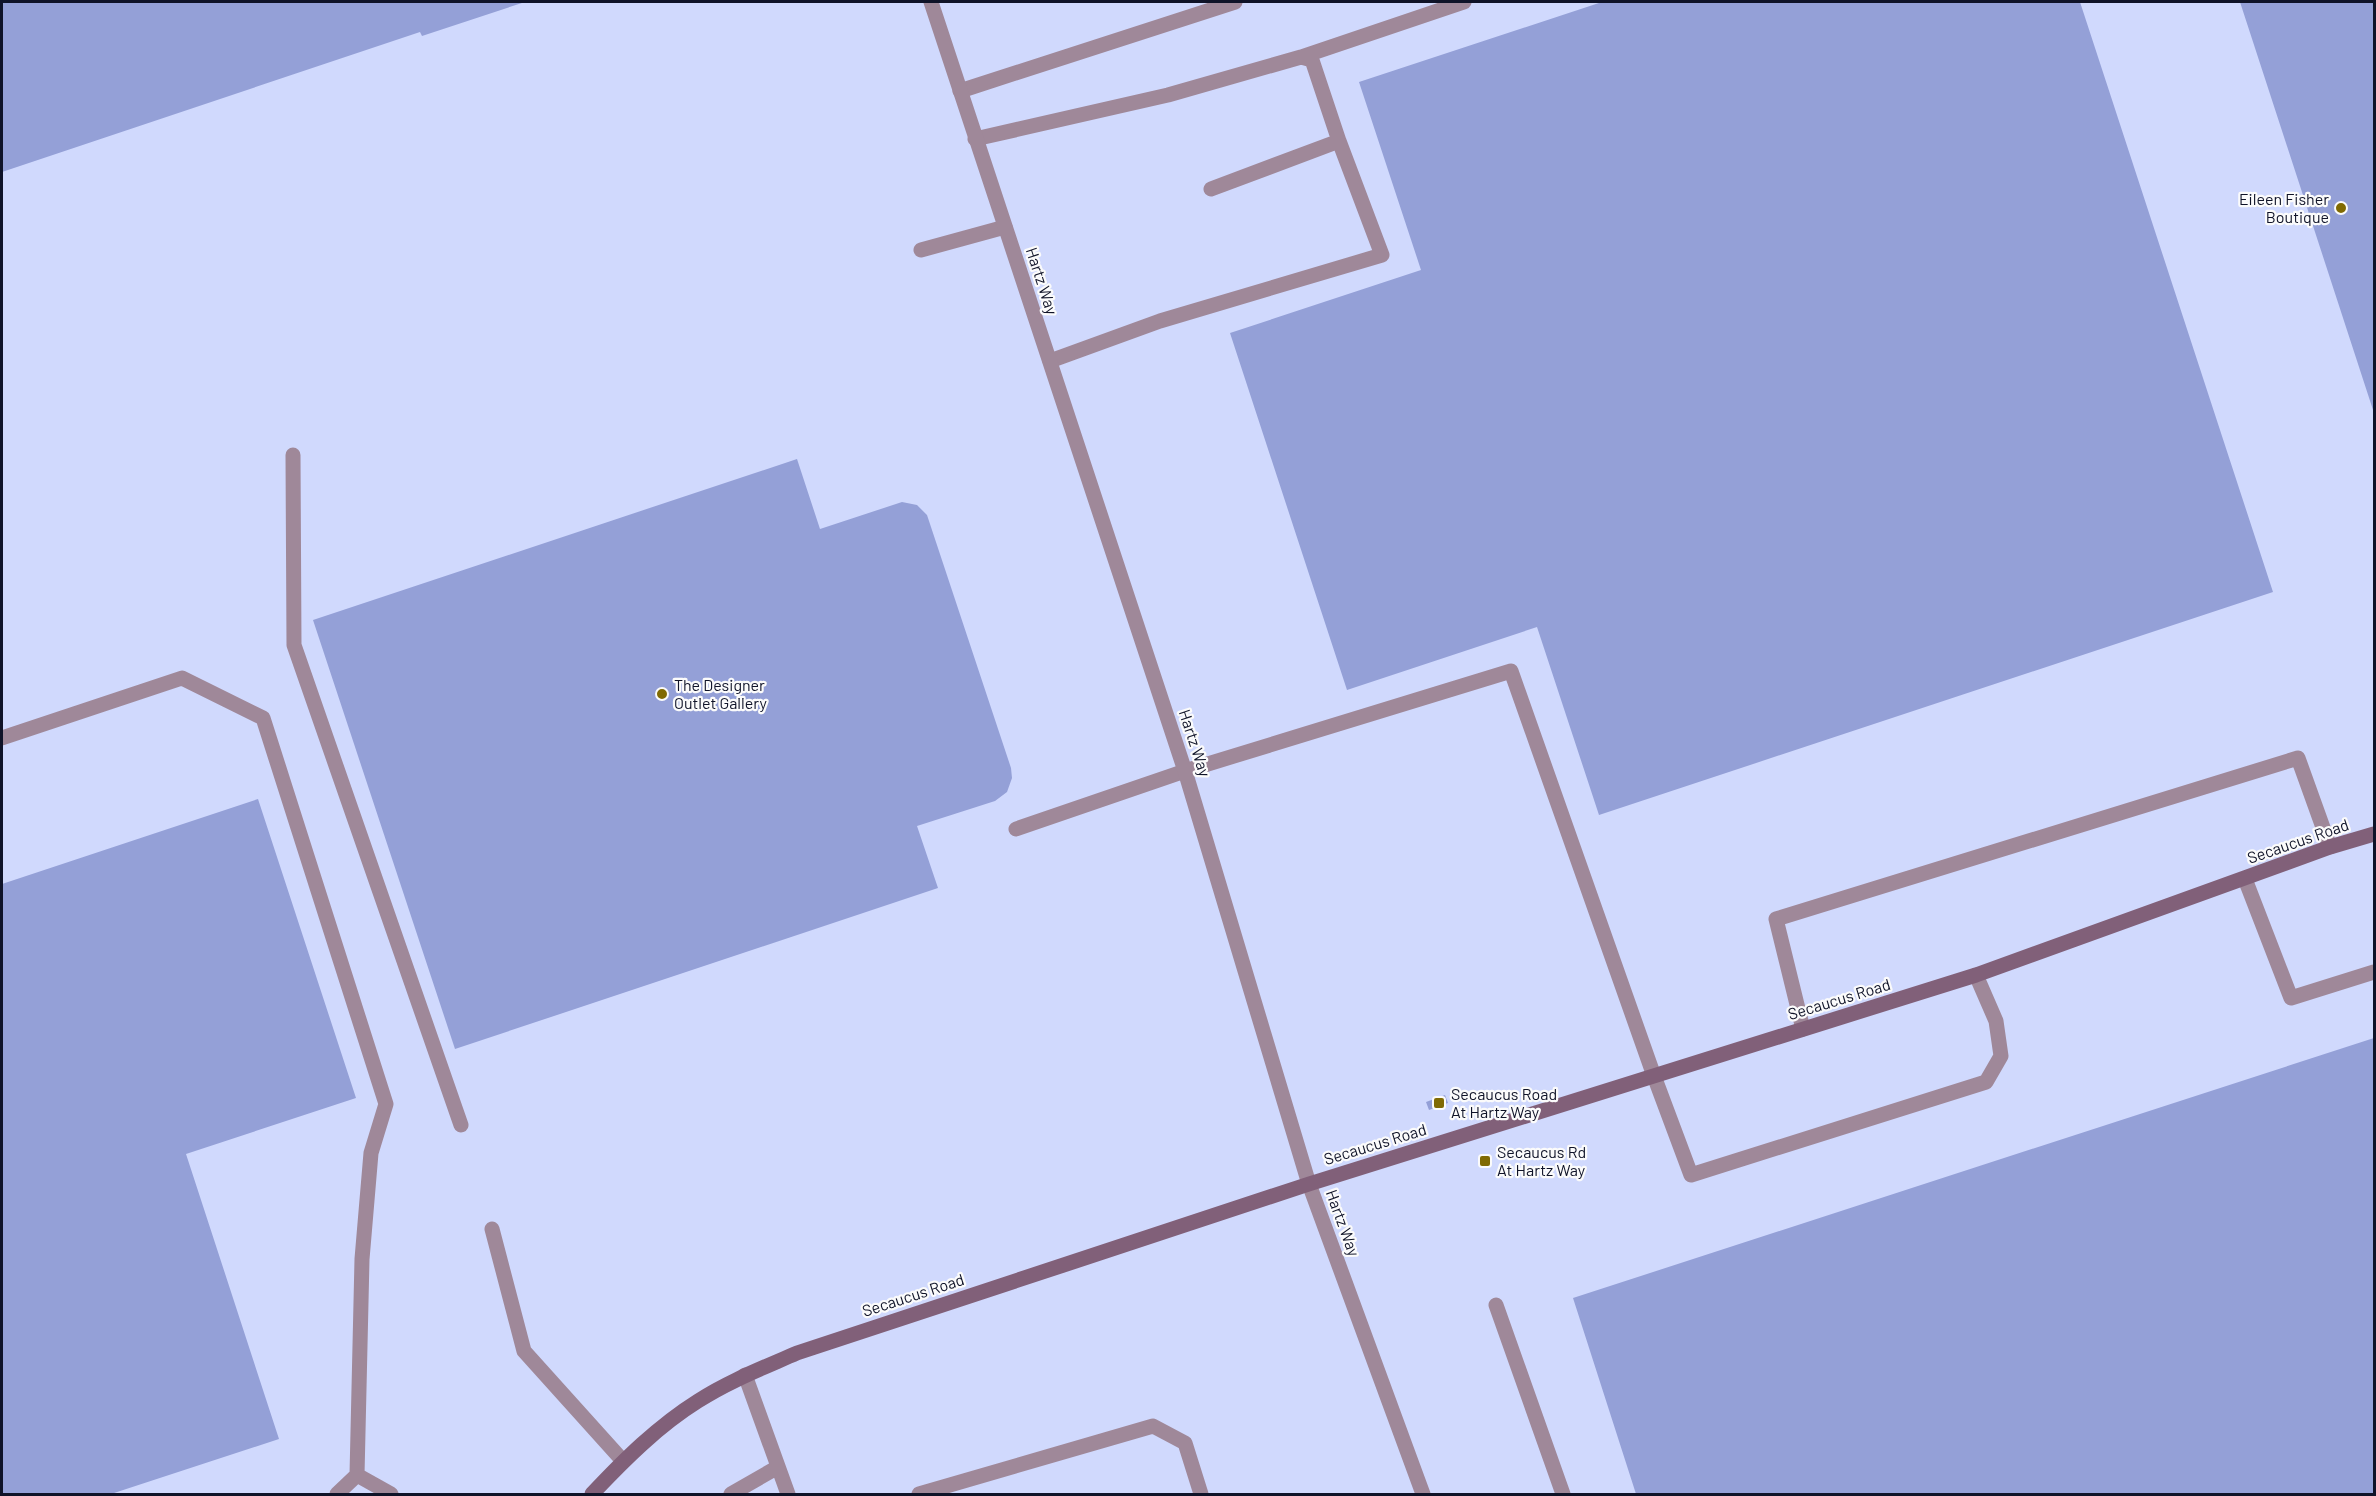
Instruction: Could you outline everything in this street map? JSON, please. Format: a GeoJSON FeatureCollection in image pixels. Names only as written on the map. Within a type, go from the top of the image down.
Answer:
{"type":"FeatureCollection","features":[{"type":"Feature","properties":{"kind":"main road","name":"Secaucus Road"},"geometry":{"type":"LineString","coordinates":[[592,1494],[623,1461],[659,1429],[698,1401],[745,1375],[849,1335],[1309,1184],[1976,975],[2330,847],[2374,834]]}},
{"type":"Feature","properties":{"kind":"street","name":"Hartz Way"},"geometry":{"type":"LineString","coordinates":[[931,2],[1185,771],[1309,1184],[1423,1494]]}},
{"type":"Feature","properties":{"kind":"street"},"geometry":{"type":"LineString","coordinates":[[960,91],[1235,2]]}},
{"type":"Feature","properties":{"kind":"street"},"geometry":{"type":"LineString","coordinates":[[975,139],[1168,95],[1301,57],[1464,2]]}},
{"type":"Feature","properties":{"kind":"street"},"geometry":{"type":"LineString","coordinates":[[1050,361],[1160,321],[1382,255],[1339,141],[1312,60],[1301,57]]}},
{"type":"Feature","properties":{"kind":"street"},"geometry":{"type":"LineString","coordinates":[[1211,189],[1339,141]]}},
{"type":"Feature","properties":{"kind":"street"},"geometry":{"type":"LineString","coordinates":[[921,250],[1005,227]]}},
{"type":"Feature","properties":{"kind":"street"},"geometry":{"type":"LineString","coordinates":[[293,455],[294,645],[461,1125]]}},
{"type":"Feature","properties":{"kind":"street"},"geometry":{"type":"LineString","coordinates":[[1016,829],[1185,771],[1511,671],[1653,1076],[1691,1175],[1986,1082],[2001,1056],[1996,1021],[1976,975]]}},
{"type":"Feature","properties":{"kind":"street"},"geometry":{"type":"LineString","coordinates":[[2,738],[182,678],[263,718],[386,1104],[371,1153],[362,1259],[357,1475],[337,1494]]}},
{"type":"Feature","properties":{"kind":"street"},"geometry":{"type":"LineString","coordinates":[[1803,1029],[1776,919],[2298,758],[2330,847]]}},
{"type":"Feature","properties":{"kind":"street"},"geometry":{"type":"LineString","coordinates":[[2245,879],[2290,998],[2374,972]]}},
{"type":"Feature","properties":{"kind":"street"},"geometry":{"type":"LineString","coordinates":[[492,1229],[524,1351],[623,1461]]}},
{"type":"Feature","properties":{"kind":"street"},"geometry":{"type":"LineString","coordinates":[[1496,1305],[1563,1494]]}},
{"type":"Feature","properties":{"kind":"street"},"geometry":{"type":"LineString","coordinates":[[745,1375],[788,1494]]}},
{"type":"Feature","properties":{"kind":"street"},"geometry":{"type":"LineString","coordinates":[[919,1494],[1153,1426],[1185,1443],[1201,1494]]}},
{"type":"Feature","properties":{"kind":"street"},"geometry":{"type":"LineString","coordinates":[[731,1494],[778,1467]]}},
{"type":"Feature","properties":{"kind":"street"},"geometry":{"type":"LineString","coordinates":[[357,1475],[391,1494]]}},
{"type":"Feature","properties":{"kind":"building"},"geometry":{"type":"Polygon","coordinates":[[[2,2],[525,2],[422,36],[420,32],[2,172],[2,2]]]}},
{"type":"Feature","properties":{"kind":"building"},"geometry":{"type":"Polygon","coordinates":[[[1602,2],[2080,2],[2273,592],[1599,815],[1537,627],[1347,690],[1230,333],[1421,270],[1359,82],[1602,2]]]}},
{"type":"Feature","properties":{"kind":"building","name":"Eileen Fisher Boutique"},"geometry":{"type":"Polygon","coordinates":[[[2240,2],[2374,2],[2374,413],[2240,2]]]}},
{"type":"Feature","properties":{"kind":"building","name":"The Designer Outlet Gallery"},"geometry":{"type":"Polygon","coordinates":[[[797,459],[820,529],[902,502],[917,505],[927,515],[1011,768],[1012,778],[1007,792],[995,801],[917,826],[938,888],[455,1049],[313,620],[797,459]]]}},
{"type":"Feature","properties":{"kind":"building"},"geometry":{"type":"Polygon","coordinates":[[[258,799],[356,1098],[186,1154],[279,1439],[111,1494],[2,1494],[2,884],[258,799]]]}},
{"type":"Feature","properties":{"kind":"building"},"geometry":{"type":"Polygon","coordinates":[[[2374,1038],[2374,1494],[1636,1494],[1573,1298],[2374,1038]]]}},
{"type":"Feature","properties":{"kind":"building"},"geometry":{"type":"Polygon","coordinates":[[[1445,1095],[1448,1103],[1429,1110],[1426,1102],[1445,1095]]]}},
{"type":"Feature","properties":{"kind":"place","name":"Eileen Fisher Boutique"},"geometry":{"type":"Point","coordinates":[2341,208]}},
{"type":"Feature","properties":{"kind":"place","name":"The Designer Outlet Gallery"},"geometry":{"type":"Point","coordinates":[662,694]}},
{"type":"Feature","properties":{"kind":"place","name":"Secaucus Road At Hartz Way"},"geometry":{"type":"Point","coordinates":[1439,1103]}},
{"type":"Feature","properties":{"kind":"place","name":"Secaucus Rd At Hartz Way"},"geometry":{"type":"Point","coordinates":[1485,1161]}}]}
